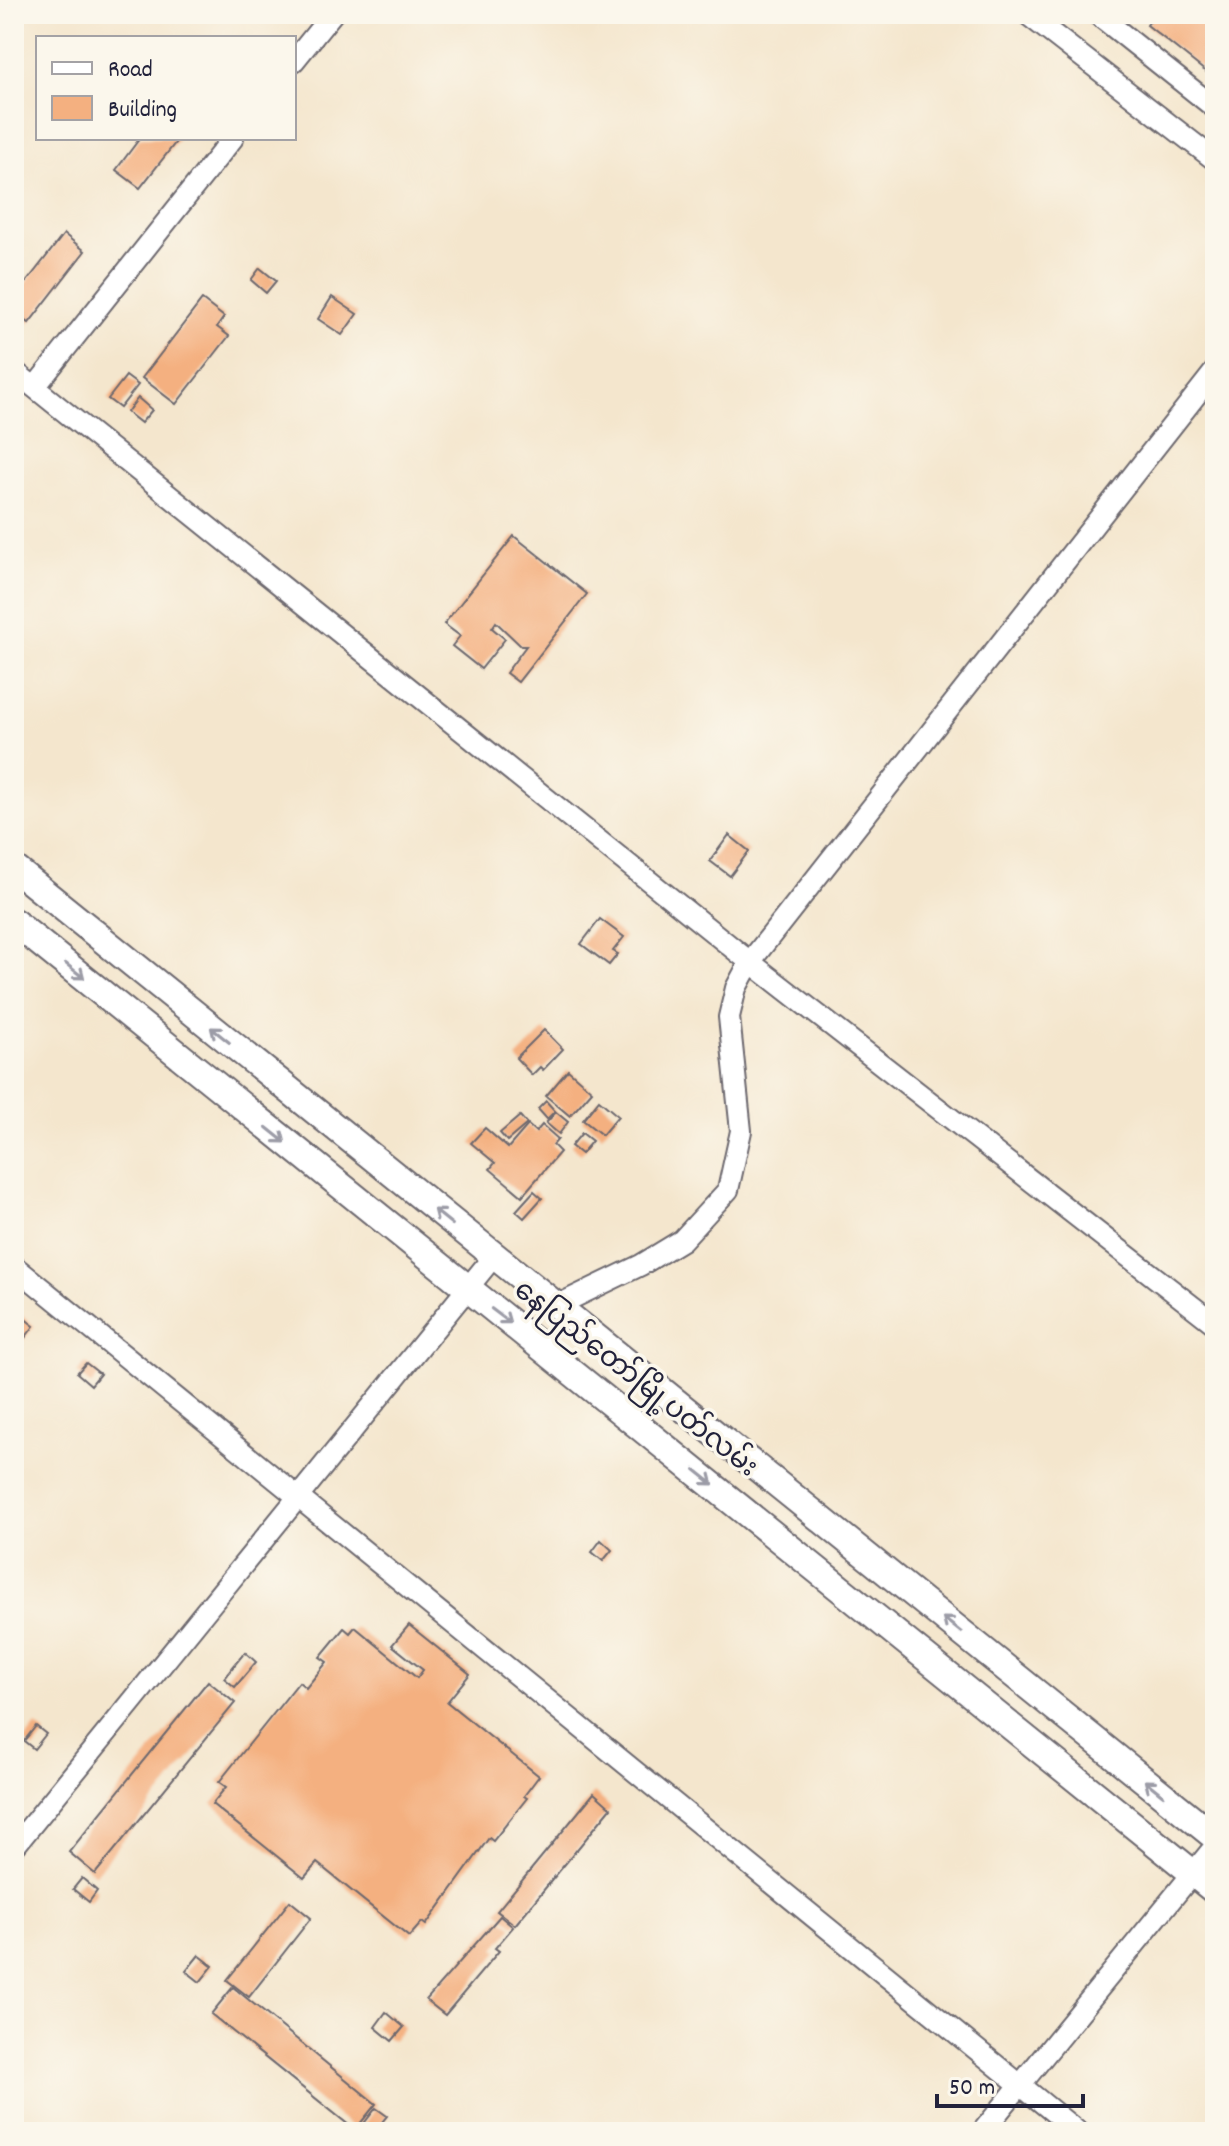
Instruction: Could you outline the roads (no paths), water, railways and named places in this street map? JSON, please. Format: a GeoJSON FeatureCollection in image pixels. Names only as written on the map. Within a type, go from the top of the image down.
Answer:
{"type":"FeatureCollection","features":[{"type":"Feature","properties":{"kind":"main road","name":"နေပြည်တော်မြို့ပတ်လမ်း"},"geometry":{"type":"LineString","coordinates":[[14,868],[1215,1837]]}},
{"type":"Feature","properties":{"kind":"main road","name":"နေပြည်တော်မြို့ပတ်လမ်း"},"geometry":{"type":"LineString","coordinates":[[14,922],[1215,1891]]}},
{"type":"Feature","properties":{"kind":"street"},"geometry":{"type":"LineString","coordinates":[[296,59],[332,14]]}},
{"type":"Feature","properties":{"kind":"street"},"geometry":{"type":"LineString","coordinates":[[1027,14],[1215,160]]}},
{"type":"Feature","properties":{"kind":"street"},"geometry":{"type":"LineString","coordinates":[[1097,14],[1215,108]]}},
{"type":"Feature","properties":{"kind":"street"},"geometry":{"type":"LineString","coordinates":[[35,387],[231,140]]}},
{"type":"Feature","properties":{"kind":"street"},"geometry":{"type":"LineString","coordinates":[[14,371],[750,962],[1215,1324]]}},
{"type":"Feature","properties":{"kind":"street"},"geometry":{"type":"LineString","coordinates":[[556,1306],[641,1265],[682,1240],[728,1190],[741,1131],[729,1017],[736,988],[750,962],[1215,371]]}},
{"type":"Feature","properties":{"kind":"street"},"geometry":{"type":"LineString","coordinates":[[14,1847],[493,1257]]}},
{"type":"Feature","properties":{"kind":"street"},"geometry":{"type":"LineString","coordinates":[[14,1266],[1078,2132]]}},
{"type":"Feature","properties":{"kind":"street"},"geometry":{"type":"LineString","coordinates":[[982,2132],[1215,1846]]}}]}
